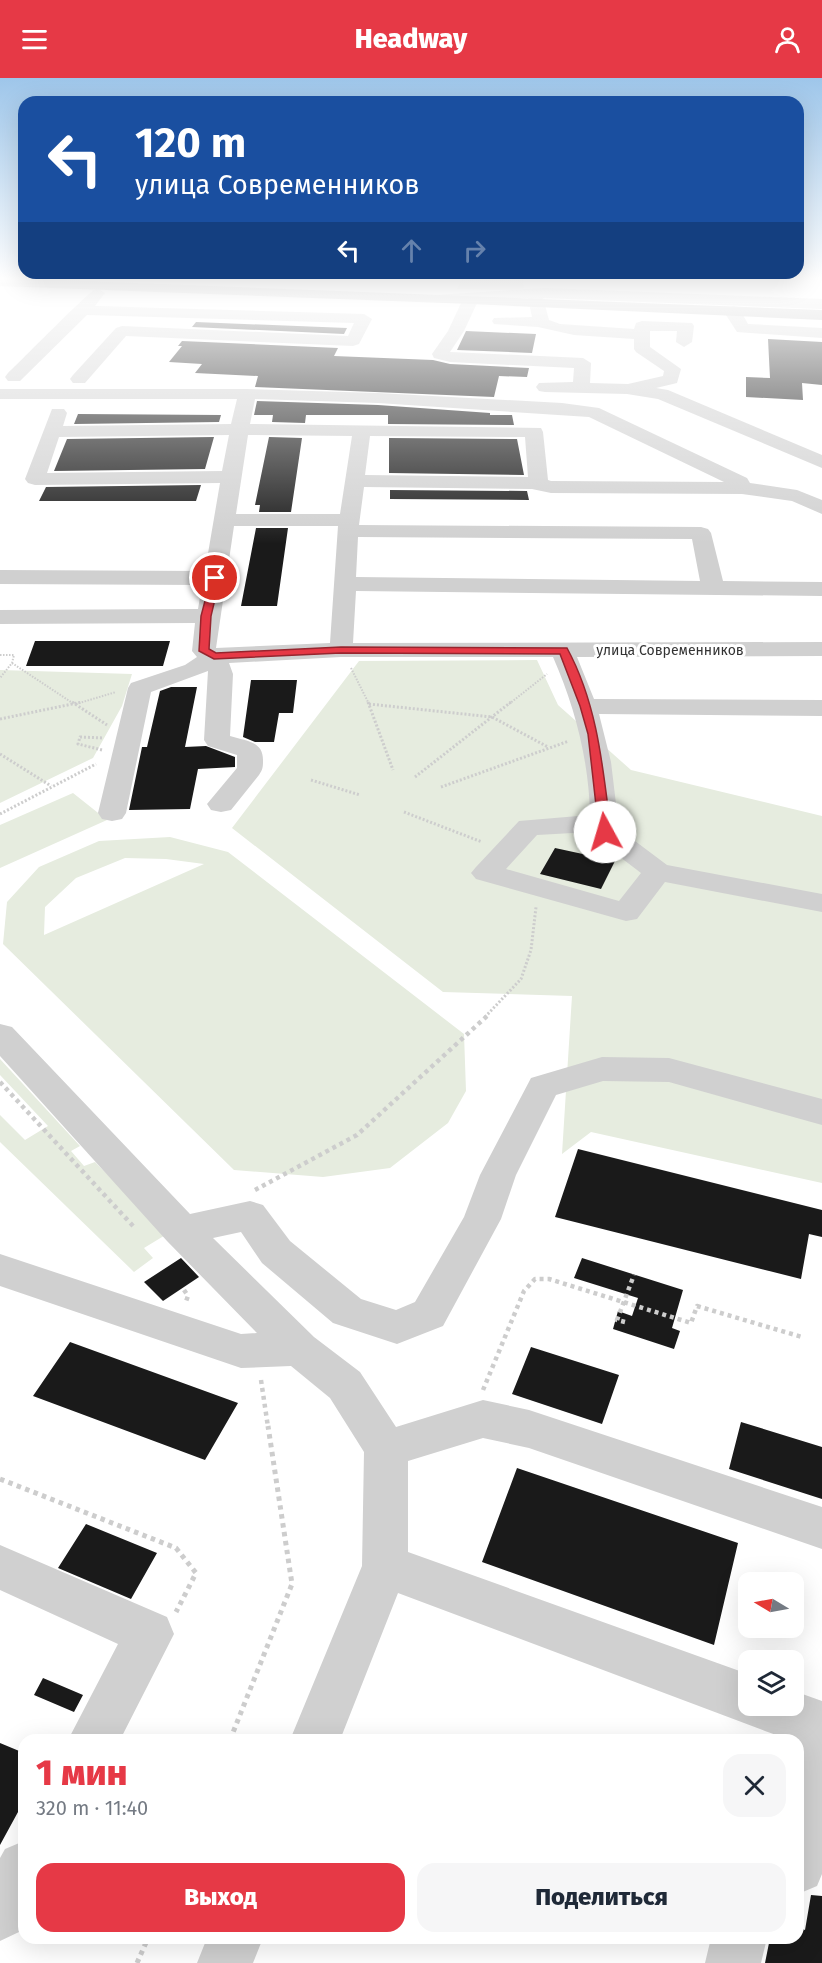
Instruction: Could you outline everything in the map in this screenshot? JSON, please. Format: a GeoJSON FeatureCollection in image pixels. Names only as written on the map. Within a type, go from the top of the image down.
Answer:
{"type":"FeatureCollection","features":[{"type":"Feature","properties":{"kind":"street"},"geometry":{"type":"LineString","coordinates":[[79,379],[89,368]]}},
{"type":"Feature","properties":{"kind":"street"},"geometry":{"type":"LineString","coordinates":[[581,388],[583,368]]}},
{"type":"Feature","properties":{"kind":"street"},"geometry":{"type":"LineString","coordinates":[[627,389],[671,379],[671,368]]}},
{"type":"Feature","properties":{"kind":"street"},"geometry":{"type":"LineString","coordinates":[[7,377],[456,385]]}},
{"type":"Feature","properties":{"kind":"street"},"geometry":{"type":"LineString","coordinates":[[525,387],[627,389],[662,394],[818,457]]}},
{"type":"Feature","properties":{"kind":"street"},"geometry":{"type":"LineString","coordinates":[[0,394],[247,394],[501,404],[593,412],[740,482],[742,488]]}},
{"type":"Feature","properties":{"kind":"street"},"geometry":{"type":"LineString","coordinates":[[64,394],[35,479],[230,477]]}},
{"type":"Feature","properties":{"kind":"street"},"geometry":{"type":"LineString","coordinates":[[222,804],[250,769],[250,751],[217,740],[221,674],[214,656],[204,651],[206,616],[225,520],[238,429],[247,394]]}},
{"type":"Feature","properties":{"kind":"street"},"geometry":{"type":"LineString","coordinates":[[341,650],[353,481],[378,398]]}},
{"type":"Feature","properties":{"kind":"street"},"geometry":{"type":"LineString","coordinates":[[51,432],[238,429],[534,432],[538,484]]}},
{"type":"Feature","properties":{"kind":"street"},"geometry":{"type":"LineString","coordinates":[[353,481],[538,484],[551,487],[742,488],[797,496],[822,508]]}},
{"type":"Feature","properties":{"kind":"street"},"geometry":{"type":"LineString","coordinates":[[225,520],[701,533],[713,588]]}},
{"type":"Feature","properties":{"kind":"street"},"geometry":{"type":"LineString","coordinates":[[0,577],[215,578]]}},
{"type":"Feature","properties":{"kind":"street"},"geometry":{"type":"LineString","coordinates":[[347,584],[822,589]]}},
{"type":"Feature","properties":{"kind":"street"},"geometry":{"type":"LineString","coordinates":[[0,617],[206,616]]}},
{"type":"Feature","properties":{"kind":"street","name":"улица Современников"},"geometry":{"type":"LineString","coordinates":[[214,656],[341,650],[565,655],[822,649]]}},
{"type":"Feature","properties":{"kind":"street"},"geometry":{"type":"LineString","coordinates":[[565,655],[585,706],[593,734],[605,832],[658,872],[822,903]]}},
{"type":"Feature","properties":{"kind":"street"},"geometry":{"type":"LineString","coordinates":[[112,813],[124,747],[140,688],[194,670],[214,656]]}},
{"type":"Feature","properties":{"kind":"street"},"geometry":{"type":"LineString","coordinates":[[585,706],[822,708]]}},
{"type":"Feature","properties":{"kind":"street"},"geometry":{"type":"LineString","coordinates":[[605,823],[529,827],[486,873],[626,912],[658,872]]}},
{"type":"Feature","properties":{"kind":"street"},"geometry":{"type":"LineString","coordinates":[[0,1035],[181,1231],[299,1350],[345,1386],[386,1449],[385,1566],[317,1734]]}},
{"type":"Feature","properties":{"kind":"street"},"geometry":{"type":"LineString","coordinates":[[181,1231],[250,1215],[276,1252],[347,1311],[398,1328],[429,1314],[482,1219],[498,1175],[543,1087],[602,1069],[669,1070],[822,1112]]}},
{"type":"Feature","properties":{"kind":"street"},"geometry":{"type":"LineString","coordinates":[[0,1270],[241,1351],[299,1350]]}},
{"type":"Feature","properties":{"kind":"street"},"geometry":{"type":"LineString","coordinates":[[386,1449],[483,1419],[529,1429],[822,1528]]}},
{"type":"Feature","properties":{"kind":"street"},"geometry":{"type":"LineString","coordinates":[[385,1566],[738,1695]]}},
{"type":"Feature","properties":{"kind":"street"},"geometry":{"type":"LineString","coordinates":[[0,1567],[150,1635],[96,1734]]}},
{"type":"Feature","properties":{"kind":"street"},"geometry":{"type":"LineString","coordinates":[[794,1716],[822,1726]]}},
{"type":"Feature","properties":{"kind":"street"},"geometry":{"type":"LineString","coordinates":[[804,1840],[822,1760]]}},
{"type":"Feature","properties":{"kind":"street"},"geometry":{"type":"LineString","coordinates":[[0,1913],[18,1879]]}},
{"type":"Feature","properties":{"kind":"street"},"geometry":{"type":"LineString","coordinates":[[225,1963],[233,1944]]}},
{"type":"Feature","properties":{"kind":"street"},"geometry":{"type":"LineString","coordinates":[[734,1963],[738,1944]]}},
{"type":"Feature","properties":{"kind":"path"},"geometry":{"type":"LineString","coordinates":[[341,650],[369,704],[393,770]]}},
{"type":"Feature","properties":{"kind":"path"},"geometry":{"type":"LineString","coordinates":[[0,655],[14,655],[12,663],[0,678]]}},
{"type":"Feature","properties":{"kind":"path"},"geometry":{"type":"LineString","coordinates":[[415,777],[492,717],[565,655]]}},
{"type":"Feature","properties":{"kind":"path"},"geometry":{"type":"LineString","coordinates":[[12,663],[75,704],[124,747]]}},
{"type":"Feature","properties":{"kind":"path"},"geometry":{"type":"LineString","coordinates":[[0,719],[75,704],[132,687],[140,688]]}},
{"type":"Feature","properties":{"kind":"path"},"geometry":{"type":"LineString","coordinates":[[369,704],[492,717],[548,747]]}},
{"type":"Feature","properties":{"kind":"path"},"geometry":{"type":"LineString","coordinates":[[441,787],[548,747],[593,734]]}},
{"type":"Feature","properties":{"kind":"path"},"geometry":{"type":"LineString","coordinates":[[80,737],[124,747],[78,744],[80,737]]}},
{"type":"Feature","properties":{"kind":"path"},"geometry":{"type":"LineString","coordinates":[[0,814],[124,747]]}},
{"type":"Feature","properties":{"kind":"path"},"geometry":{"type":"LineString","coordinates":[[0,754],[51,787]]}},
{"type":"Feature","properties":{"kind":"path"},"geometry":{"type":"LineString","coordinates":[[310,780],[360,795]]}},
{"type":"Feature","properties":{"kind":"path"},"geometry":{"type":"LineString","coordinates":[[404,812],[505,851]]}},
{"type":"Feature","properties":{"kind":"path"},"geometry":{"type":"LineString","coordinates":[[250,1192],[357,1135],[476,1027],[521,979],[531,950],[538,888]]}},
{"type":"Feature","properties":{"kind":"path"},"geometry":{"type":"LineString","coordinates":[[0,1082],[138,1231]]}},
{"type":"Feature","properties":{"kind":"path"},"geometry":{"type":"LineString","coordinates":[[625,1322],[617,1320],[634,1275]]}},
{"type":"Feature","properties":{"kind":"path"},"geometry":{"type":"LineString","coordinates":[[483,1419],[483,1386],[524,1292],[535,1279],[549,1278],[691,1323],[697,1306],[801,1336]]}},
{"type":"Feature","properties":{"kind":"path"},"geometry":{"type":"LineString","coordinates":[[172,1328],[188,1296],[184,1290]]}},
{"type":"Feature","properties":{"kind":"path"},"geometry":{"type":"LineString","coordinates":[[232,1734],[292,1584],[260,1376]]}},
{"type":"Feature","properties":{"kind":"path"},"geometry":{"type":"LineString","coordinates":[[136,1963],[145,1944]]}},
{"type":"Feature","properties":{"kind":"shaded area"},"geometry":{"type":"Polygon","coordinates":[[[537,660],[558,705],[631,770],[822,816],[822,1183],[591,1132],[562,1154],[572,996],[443,992],[232,828],[359,661],[537,660]]]}},
{"type":"Feature","properties":{"kind":"shaded area"},"geometry":{"type":"Polygon","coordinates":[[[0,670],[132,674],[122,706],[93,758],[0,803],[0,670]]]}},
{"type":"Feature","properties":{"kind":"shaded area"},"geometry":{"type":"Polygon","coordinates":[[[73,793],[107,820],[0,868],[0,825],[73,793]]]}},
{"type":"Feature","properties":{"kind":"shaded area"},"geometry":{"type":"Polygon","coordinates":[[[170,837],[228,852],[464,1034],[466,1091],[448,1123],[390,1168],[323,1177],[234,1170],[3,944],[7,902],[39,867],[99,841],[170,837]],[[125,858],[76,878],[45,907],[44,935],[204,864],[166,859],[125,858]]]}},
{"type":"Feature","properties":{"kind":"shaded area"},"geometry":{"type":"Polygon","coordinates":[[[0,1059],[80,1146],[71,1151],[84,1166],[95,1162],[167,1234],[144,1248],[153,1258],[134,1272],[0,1142],[0,1115],[25,1140],[48,1126],[0,1075],[0,1059]]]}},
{"type":"Feature","properties":{"kind":"building"},"geometry":{"type":"Polygon","coordinates":[[[199,368],[529,368],[527,377],[499,376],[494,397],[255,387],[258,376],[195,373],[199,368]]]}},
{"type":"Feature","properties":{"kind":"building"},"geometry":{"type":"Polygon","coordinates":[[[769,368],[822,368],[822,385],[802,383],[803,400],[746,397],[746,377],[770,378],[769,368]]]}},
{"type":"Feature","properties":{"kind":"building"},"geometry":{"type":"Polygon","coordinates":[[[257,401],[378,405],[512,415],[514,425],[388,424],[388,415],[306,415],[305,423],[272,422],[273,415],[254,415],[257,401]]]}},
{"type":"Feature","properties":{"kind":"building"},"geometry":{"type":"Polygon","coordinates":[[[78,414],[221,415],[219,422],[74,424],[78,414]]]}},
{"type":"Feature","properties":{"kind":"building"},"geometry":{"type":"Polygon","coordinates":[[[214,437],[205,469],[54,471],[67,439],[214,437]]]}},
{"type":"Feature","properties":{"kind":"building"},"geometry":{"type":"Polygon","coordinates":[[[269,437],[302,438],[291,512],[259,512],[260,505],[255,505],[269,437]]]}},
{"type":"Feature","properties":{"kind":"building"},"geometry":{"type":"Polygon","coordinates":[[[389,438],[517,439],[524,475],[389,473],[389,438]]]}},
{"type":"Feature","properties":{"kind":"building"},"geometry":{"type":"Polygon","coordinates":[[[201,485],[196,501],[39,501],[46,487],[201,485]]]}},
{"type":"Feature","properties":{"kind":"building"},"geometry":{"type":"Polygon","coordinates":[[[390,490],[527,491],[529,500],[390,499],[390,490]]]}},
{"type":"Feature","properties":{"kind":"building"},"geometry":{"type":"Polygon","coordinates":[[[256,528],[288,528],[277,606],[241,606],[256,528]]]}},
{"type":"Feature","properties":{"kind":"building"},"geometry":{"type":"Polygon","coordinates":[[[35,641],[170,641],[163,666],[26,666],[35,641]]]}},
{"type":"Feature","properties":{"kind":"building"},"geometry":{"type":"Polygon","coordinates":[[[251,680],[297,680],[293,713],[279,713],[274,742],[255,742],[243,737],[251,680]]]}},
{"type":"Feature","properties":{"kind":"building"},"geometry":{"type":"Polygon","coordinates":[[[171,687],[197,687],[185,747],[206,746],[235,757],[235,767],[198,769],[190,809],[129,810],[142,747],[147,747],[160,691],[171,687]]]}},
{"type":"Feature","properties":{"kind":"building"},"geometry":{"type":"Polygon","coordinates":[[[555,848],[615,861],[601,889],[540,874],[555,848]]]}},
{"type":"Feature","properties":{"kind":"building"},"geometry":{"type":"Polygon","coordinates":[[[578,1149],[822,1210],[822,1237],[809,1234],[801,1279],[555,1217],[578,1149]]]}},
{"type":"Feature","properties":{"kind":"building"},"geometry":{"type":"Polygon","coordinates":[[[181,1258],[199,1277],[163,1301],[144,1282],[181,1258]]]}},
{"type":"Feature","properties":{"kind":"building"},"geometry":{"type":"Polygon","coordinates":[[[582,1258],[683,1290],[672,1328],[680,1331],[674,1349],[613,1329],[618,1311],[632,1316],[638,1298],[574,1278],[582,1258]]]}},
{"type":"Feature","properties":{"kind":"building"},"geometry":{"type":"Polygon","coordinates":[[[70,1342],[238,1403],[205,1460],[33,1396],[70,1342]]]}},
{"type":"Feature","properties":{"kind":"building"},"geometry":{"type":"Polygon","coordinates":[[[531,1347],[619,1375],[602,1424],[512,1394],[531,1347]]]}},
{"type":"Feature","properties":{"kind":"building"},"geometry":{"type":"Polygon","coordinates":[[[741,1422],[822,1447],[822,1499],[729,1469],[741,1422]]]}},
{"type":"Feature","properties":{"kind":"building"},"geometry":{"type":"Polygon","coordinates":[[[517,1468],[738,1543],[714,1645],[482,1562],[517,1468]]]}},
{"type":"Feature","properties":{"kind":"building"},"geometry":{"type":"Polygon","coordinates":[[[86,1524],[157,1553],[131,1599],[58,1568],[86,1524]]]}},
{"type":"Feature","properties":{"kind":"building"},"geometry":{"type":"Polygon","coordinates":[[[43,1678],[83,1695],[74,1712],[34,1695],[43,1678]]]}},
{"type":"Feature","properties":{"kind":"building"},"geometry":{"type":"Polygon","coordinates":[[[0,1743],[18,1750],[18,1812],[0,1845],[0,1743]]]}},
{"type":"Feature","properties":{"kind":"building"},"geometry":{"type":"Polygon","coordinates":[[[811,1895],[822,1896],[822,1963],[765,1963],[769,1944],[804,1944],[811,1895]]]}},
{"type":"Feature","properties":{"kind":"route"},"geometry":{"type":"LineString","coordinates":[[215,578],[206,616],[204,651],[214,656],[341,650],[563,651],[585,706],[593,734],[605,832]]}}]}
